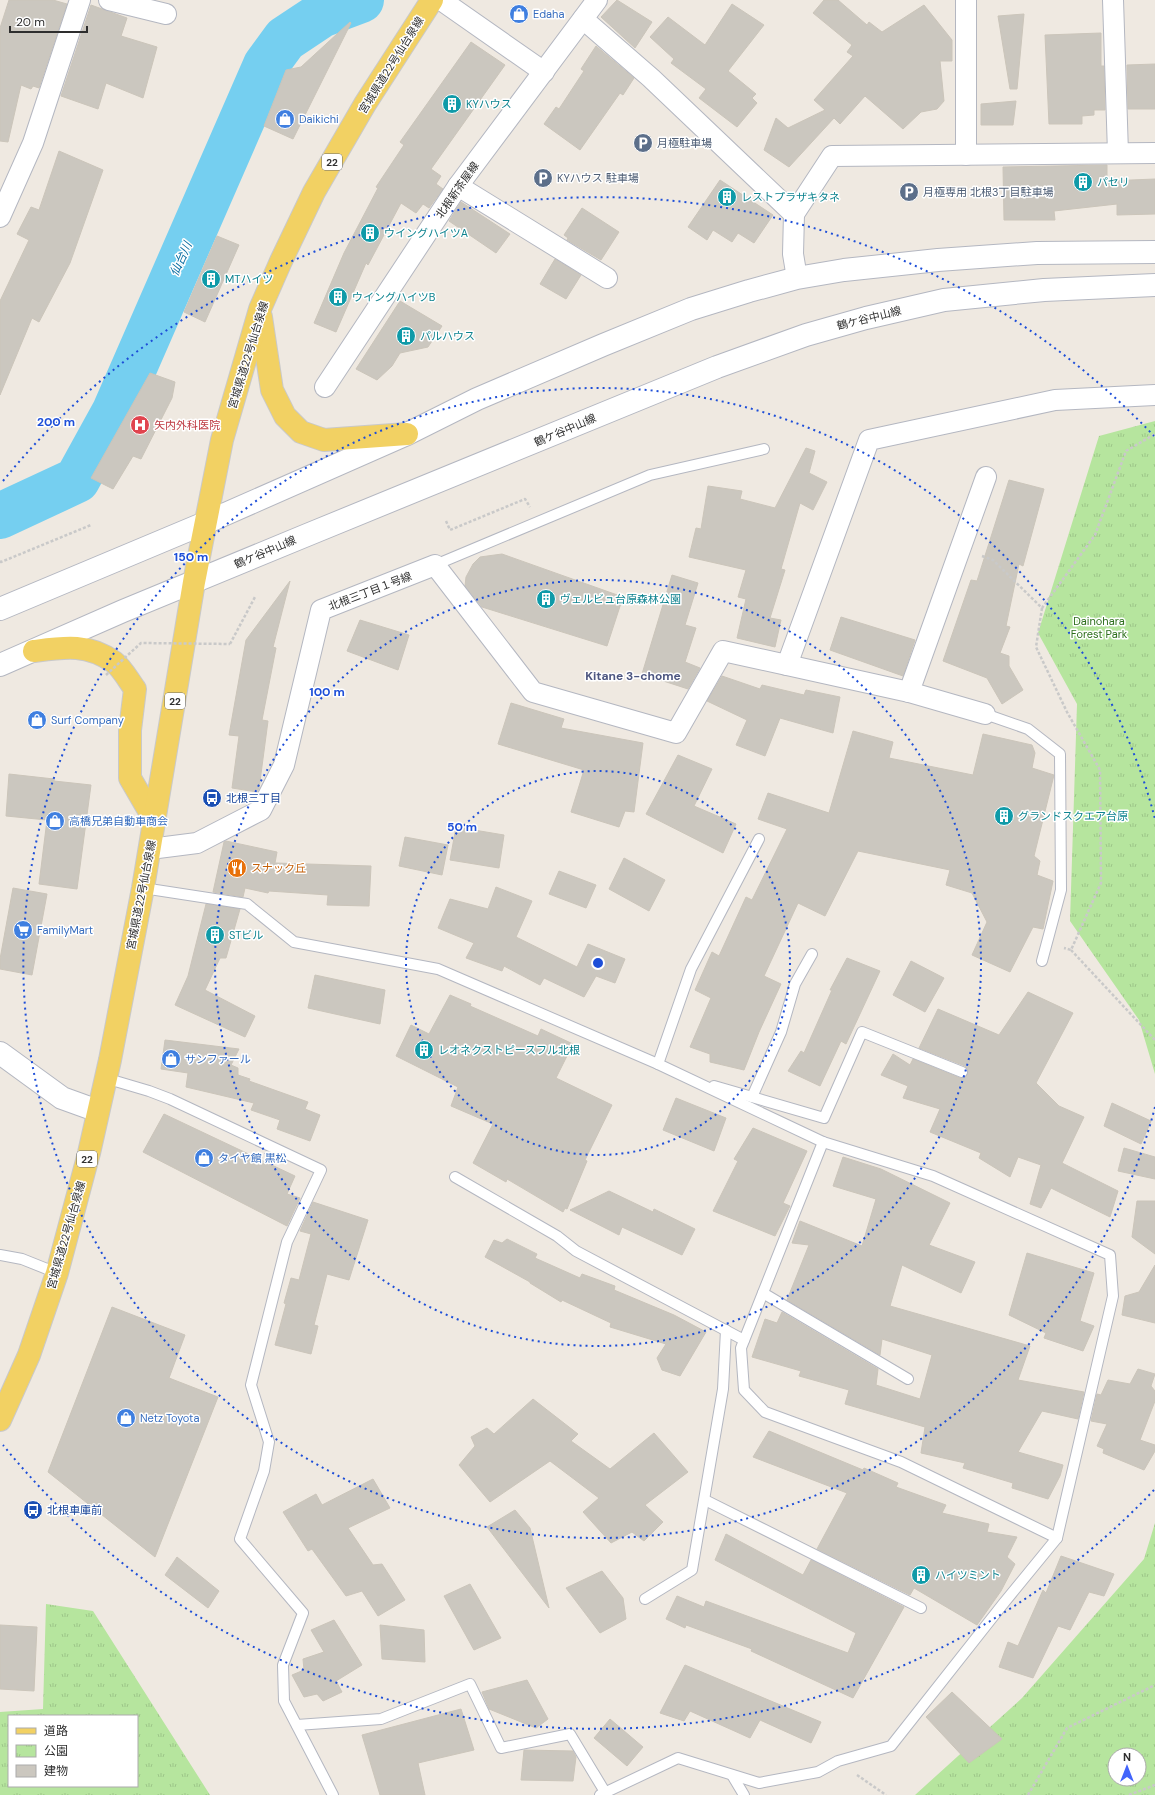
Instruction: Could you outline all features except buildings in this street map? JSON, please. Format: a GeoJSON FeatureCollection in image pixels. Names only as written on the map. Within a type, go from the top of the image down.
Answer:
{"type":"FeatureCollection","features":[{"type":"Feature","properties":{"kind":"main road","name":"宮城県道22号仙台泉線"},"geometry":{"type":"LineString","coordinates":[[0,1420],[29,1355],[57,1273],[89,1153],[143,888],[205,522],[222,440],[260,310],[281,261],[314,192],[365,104],[432,0]]}},
{"type":"Feature","properties":{"kind":"main road"},"geometry":{"type":"LineString","coordinates":[[260,310],[272,390],[285,416],[301,432],[324,440],[407,434]]}},
{"type":"Feature","properties":{"kind":"main road"},"geometry":{"type":"LineString","coordinates":[[34,651],[60,648],[85,648],[115,662],[135,689],[130,730],[130,778],[155,821]]}},
{"type":"Feature","properties":{"kind":"street"},"geometry":{"type":"LineString","coordinates":[[0,217],[33,143],[80,0]]}},
{"type":"Feature","properties":{"kind":"street"},"geometry":{"type":"LineString","coordinates":[[110,0],[166,14]]}},
{"type":"Feature","properties":{"kind":"street"},"geometry":{"type":"LineString","coordinates":[[440,0],[544,72]]}},
{"type":"Feature","properties":{"kind":"street","name":"北根新茶屋線"},"geometry":{"type":"LineString","coordinates":[[325,387],[458,186],[598,0]]}},
{"type":"Feature","properties":{"kind":"street"},"geometry":{"type":"LineString","coordinates":[[966,0],[966,155]]}},
{"type":"Feature","properties":{"kind":"street"},"geometry":{"type":"LineString","coordinates":[[1113,0],[1118,153]]}},
{"type":"Feature","properties":{"kind":"street"},"geometry":{"type":"LineString","coordinates":[[583,19],[651,78],[794,214]]}},
{"type":"Feature","properties":{"kind":"street"},"geometry":{"type":"LineString","coordinates":[[797,278],[793,254],[794,214],[832,156],[1155,153]]}},
{"type":"Feature","properties":{"kind":"street"},"geometry":{"type":"LineString","coordinates":[[458,186],[607,278]]}},
{"type":"Feature","properties":{"kind":"street"},"geometry":{"type":"LineString","coordinates":[[0,609],[407,434],[476,399],[684,312],[749,291],[797,278],[844,270],[1036,253],[1155,252]]}},
{"type":"Feature","properties":{"kind":"street","name":"鶴ケ谷中山線"},"geometry":{"type":"LineString","coordinates":[[0,665],[123,611],[718,367],[806,335],[866,318],[944,300],[1044,290],[1155,285]]}},
{"type":"Feature","properties":{"kind":"street"},"geometry":{"type":"LineString","coordinates":[[787,665],[869,440],[1055,400],[1155,395]]}},
{"type":"Feature","properties":{"kind":"street"},"geometry":{"type":"LineString","coordinates":[[908,692],[986,478]]}},
{"type":"Feature","properties":{"kind":"street"},"geometry":{"type":"LineString","coordinates":[[435,566],[534,692],[676,733],[722,651],[908,692],[985,714]]}},
{"type":"Feature","properties":{"kind":"street","name":"北根三丁目１号線"},"geometry":{"type":"LineString","coordinates":[[150,849],[197,843],[261,810],[284,765],[321,610],[435,566]]}},
{"type":"Feature","properties":{"kind":"street"},"geometry":{"type":"LineString","coordinates":[[0,1053],[62,1098],[98,1111]]}},
{"type":"Feature","properties":{"kind":"lane"},"geometry":{"type":"LineString","coordinates":[[435,566],[650,475],[764,449]]}},
{"type":"Feature","properties":{"kind":"lane"},"geometry":{"type":"LineString","coordinates":[[985,714],[1028,729],[1060,754],[1061,890],[1042,961]]}},
{"type":"Feature","properties":{"kind":"lane"},"geometry":{"type":"LineString","coordinates":[[658,1064],[691,969],[759,838]]}},
{"type":"Feature","properties":{"kind":"lane"},"geometry":{"type":"LineString","coordinates":[[143,888],[247,904],[294,942],[438,969],[658,1064],[823,1142],[933,1176],[1110,1255],[1113,1296],[1057,1538],[891,1746],[838,1761],[818,1772],[759,1783],[678,1758],[602,1794],[570,1734],[501,1748],[470,1684],[381,1719],[297,1725]]}},
{"type":"Feature","properties":{"kind":"lane"},"geometry":{"type":"LineString","coordinates":[[752,1097],[781,1032],[795,984],[812,954]]}},
{"type":"Feature","properties":{"kind":"lane"},"geometry":{"type":"LineString","coordinates":[[684,1077],[824,1118],[862,1032],[962,1072]]}},
{"type":"Feature","properties":{"kind":"lane"},"geometry":{"type":"LineString","coordinates":[[105,1078],[170,1099],[321,1170],[287,1242],[251,1385],[269,1442],[264,1471],[240,1539],[303,1613],[283,1665],[284,1701],[333,1795]]}},
{"type":"Feature","properties":{"kind":"lane"},"geometry":{"type":"LineString","coordinates":[[823,1142],[741,1348],[744,1390],[765,1412],[901,1462],[1057,1538]]}},
{"type":"Feature","properties":{"kind":"lane"},"geometry":{"type":"LineString","coordinates":[[455,1178],[557,1236],[576,1251],[744,1340]]}},
{"type":"Feature","properties":{"kind":"lane"},"geometry":{"type":"LineString","coordinates":[[0,1255],[22,1259],[57,1273]]}},
{"type":"Feature","properties":{"kind":"lane"},"geometry":{"type":"LineString","coordinates":[[763,1293],[908,1380]]}},
{"type":"Feature","properties":{"kind":"lane"},"geometry":{"type":"LineString","coordinates":[[645,1599],[692,1570],[723,1389],[726,1330]]}},
{"type":"Feature","properties":{"kind":"lane"},"geometry":{"type":"LineString","coordinates":[[705,1500],[921,1608]]}},
{"type":"Feature","properties":{"kind":"lane"},"geometry":{"type":"LineString","coordinates":[[732,1775],[744,1795]]}},
{"type":"Feature","properties":{"kind":"path"},"geometry":{"type":"LineString","coordinates":[[960,548],[993,560],[1042,608],[1094,535],[1126,451],[1155,434]]}},
{"type":"Feature","properties":{"kind":"path"},"geometry":{"type":"LineString","coordinates":[[0,561],[91,525]]}},
{"type":"Feature","properties":{"kind":"path"},"geometry":{"type":"LineString","coordinates":[[106,675],[141,643],[230,644],[255,597]]}},
{"type":"Feature","properties":{"kind":"path"},"geometry":{"type":"LineString","coordinates":[[1071,950],[1155,1040]]}},
{"type":"Feature","properties":{"kind":"path"},"geometry":{"type":"LineString","coordinates":[[1028,1795],[1067,1728],[1155,1685]]}},
{"type":"Feature","properties":{"kind":"path"},"geometry":{"type":"LineString","coordinates":[[838,1761],[886,1795]]}},
{"type":"Feature","properties":{"kind":"path"},"geometry":{"type":"LineString","coordinates":[[1129,1795],[1155,1785]]}},
{"type":"Feature","properties":{"kind":"green space","name":"Dainohara Forest Park"},"geometry":{"type":"Polygon","coordinates":[[[1155,421],[1155,1074],[1139,1020],[1070,921],[1077,704],[1038,633],[1099,436],[1155,421]]]}},
{"type":"Feature","properties":{"kind":"green space"},"geometry":{"type":"Polygon","coordinates":[[[1155,1523],[1155,1795],[915,1795],[1022,1698],[1144,1559],[1155,1523]]]}},
{"type":"Feature","properties":{"kind":"green space"},"geometry":{"type":"Polygon","coordinates":[[[46,1604],[93,1611],[210,1795],[0,1795],[0,1712],[43,1709],[46,1604]]]}},
{"type":"Feature","properties":{"kind":"waterway","name":"仙台川"},"geometry":{"type":"LineString","coordinates":[[0,516],[77,480],[115,411],[266,65],[285,39],[321,15],[361,0]]}},
{"type":"Feature","properties":{"kind":"place","name":"Edaha"},"geometry":{"type":"Point","coordinates":[519,14]}},
{"type":"Feature","properties":{"kind":"place","name":"KYハウス"},"geometry":{"type":"Point","coordinates":[452,104]}},
{"type":"Feature","properties":{"kind":"place","name":"Daikichi"},"geometry":{"type":"Point","coordinates":[285,119]}},
{"type":"Feature","properties":{"kind":"place","name":"月極駐車場"},"geometry":{"type":"Point","coordinates":[643,143]}},
{"type":"Feature","properties":{"kind":"place","name":"KYハウス 駐車場"},"geometry":{"type":"Point","coordinates":[543,178]}},
{"type":"Feature","properties":{"kind":"place","name":"パセリ"},"geometry":{"type":"Point","coordinates":[1083,182]}},
{"type":"Feature","properties":{"kind":"place","name":"月極専用 北根3丁目駐車場"},"geometry":{"type":"Point","coordinates":[909,192]}},
{"type":"Feature","properties":{"kind":"place","name":"レストプラザキタネ"},"geometry":{"type":"Point","coordinates":[727,197]}},
{"type":"Feature","properties":{"kind":"place","name":"ウイングハイツA"},"geometry":{"type":"Point","coordinates":[370,233]}},
{"type":"Feature","properties":{"kind":"place","name":"MTハイツ"},"geometry":{"type":"Point","coordinates":[211,279]}},
{"type":"Feature","properties":{"kind":"place","name":"ウイングハイツB"},"geometry":{"type":"Point","coordinates":[338,297]}},
{"type":"Feature","properties":{"kind":"place","name":"パルハウス"},"geometry":{"type":"Point","coordinates":[406,336]}},
{"type":"Feature","properties":{"kind":"place","name":"矢内外科医院"},"geometry":{"type":"Point","coordinates":[140,425]}},
{"type":"Feature","properties":{"kind":"place","name":"ヴェルビュ台原森林公園"},"geometry":{"type":"Point","coordinates":[546,599]}},
{"type":"Feature","properties":{"kind":"place","name":"Surf Company"},"geometry":{"type":"Point","coordinates":[37,720]}},
{"type":"Feature","properties":{"kind":"place","name":"北根三丁目"},"geometry":{"type":"Point","coordinates":[212,798]}},
{"type":"Feature","properties":{"kind":"place","name":"グランドスクエア台原"},"geometry":{"type":"Point","coordinates":[1004,816]}},
{"type":"Feature","properties":{"kind":"place","name":"高橋兄弟自動車商会"},"geometry":{"type":"Point","coordinates":[55,821]}},
{"type":"Feature","properties":{"kind":"place","name":"スナック丘"},"geometry":{"type":"Point","coordinates":[237,868]}},
{"type":"Feature","properties":{"kind":"place","name":"FamilyMart"},"geometry":{"type":"Point","coordinates":[23,930]}},
{"type":"Feature","properties":{"kind":"place","name":"STビル"},"geometry":{"type":"Point","coordinates":[215,935]}},
{"type":"Feature","properties":{"kind":"place","name":"レオネクストピースフル北根"},"geometry":{"type":"Point","coordinates":[424,1050]}},
{"type":"Feature","properties":{"kind":"place","name":"サンファール"},"geometry":{"type":"Point","coordinates":[171,1059]}},
{"type":"Feature","properties":{"kind":"place","name":"タイヤ館 黒松"},"geometry":{"type":"Point","coordinates":[204,1158]}},
{"type":"Feature","properties":{"kind":"place","name":"Netz Toyota"},"geometry":{"type":"Point","coordinates":[126,1418]}},
{"type":"Feature","properties":{"kind":"place","name":"北根車庫前"},"geometry":{"type":"Point","coordinates":[33,1510]}},
{"type":"Feature","properties":{"kind":"place","name":"ハイツミント"},"geometry":{"type":"Point","coordinates":[921,1575]}},
{"type":"Feature","properties":{"kind":"district","name":"Kitane 3-chome"},"geometry":{"type":"Point","coordinates":[633,676]}}]}
